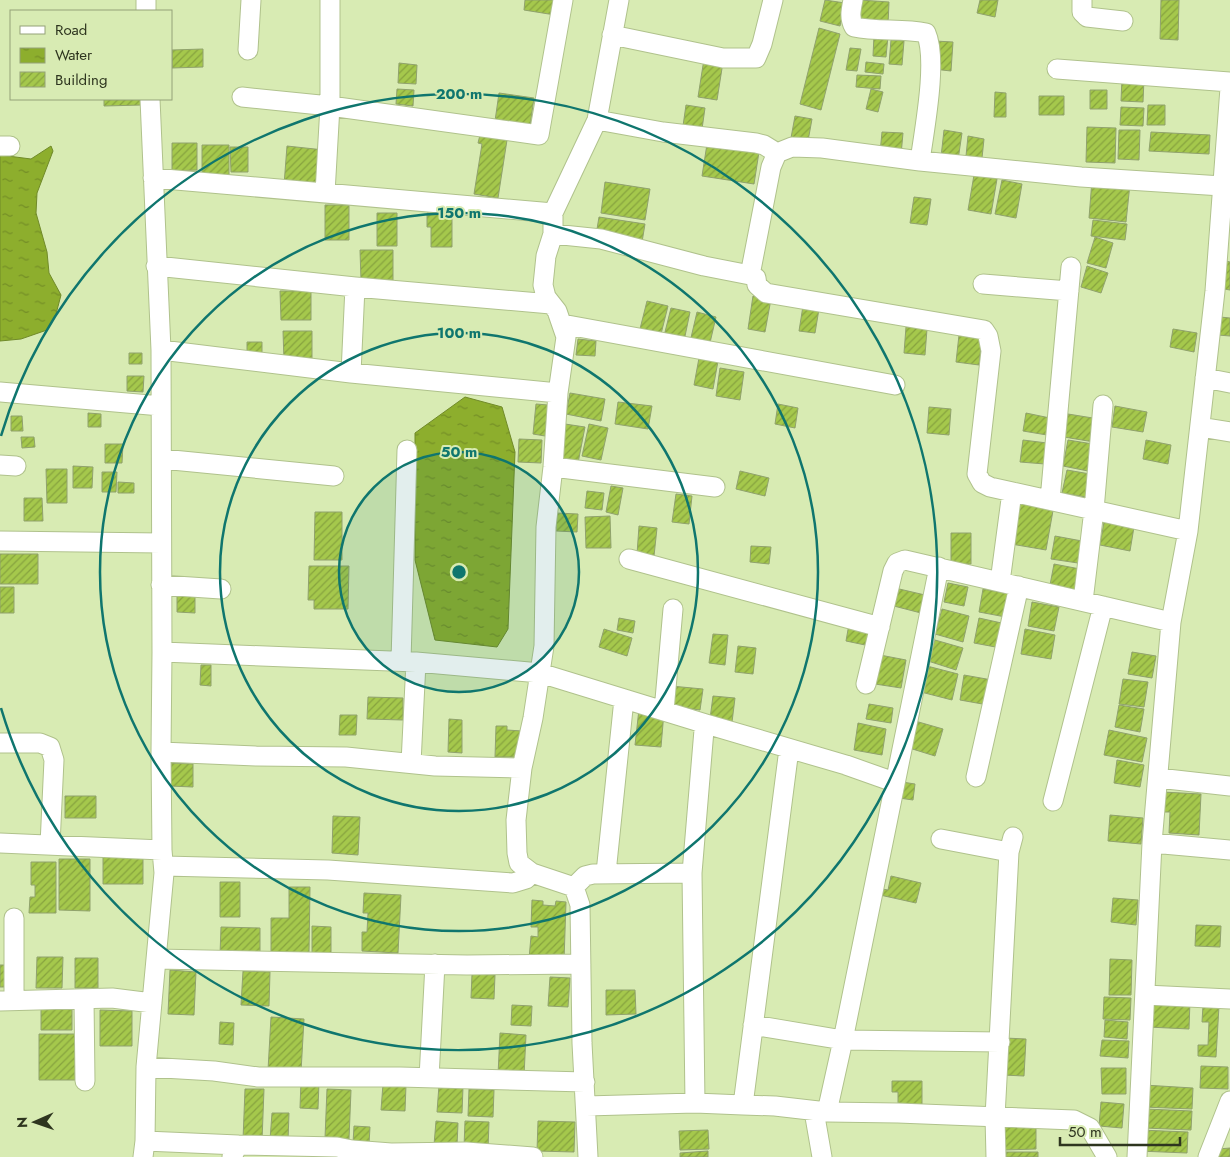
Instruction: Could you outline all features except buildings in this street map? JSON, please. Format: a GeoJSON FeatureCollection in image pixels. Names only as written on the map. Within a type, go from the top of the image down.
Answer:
{"type":"FeatureCollection","features":[{"type":"Feature","properties":{"kind":"street"},"geometry":{"type":"LineString","coordinates":[[248,50],[251,0]]}},
{"type":"Feature","properties":{"kind":"street"},"geometry":{"type":"LineString","coordinates":[[325,193],[330,106],[330,0]]}},
{"type":"Feature","properties":{"kind":"street"},"geometry":{"type":"LineString","coordinates":[[242,97],[330,106],[539,135],[563,0]]}},
{"type":"Feature","properties":{"kind":"street"},"geometry":{"type":"LineString","coordinates":[[574,887],[532,873],[520,863],[517,853],[516,820],[522,768],[533,718],[544,646],[546,527],[553,466],[558,393],[566,337],[557,311],[546,297],[543,285],[546,256],[553,234],[553,213],[597,120],[619,0]]}},
{"type":"Feature","properties":{"kind":"street"},"geometry":{"type":"LineString","coordinates":[[612,35],[724,58],[756,58],[762,44],[773,0]]}},
{"type":"Feature","properties":{"kind":"street"},"geometry":{"type":"LineString","coordinates":[[853,0],[851,12],[854,27],[863,29],[911,30],[926,33],[930,41],[930,85],[920,161]]}},
{"type":"Feature","properties":{"kind":"street"},"geometry":{"type":"LineString","coordinates":[[1082,0],[1082,12],[1086,17],[1124,21]]}},
{"type":"Feature","properties":{"kind":"street"},"geometry":{"type":"LineString","coordinates":[[1057,69],[1230,82]]}},
{"type":"Feature","properties":{"kind":"street"},"geometry":{"type":"LineString","coordinates":[[1137,1157],[1152,843],[1172,622],[1188,530],[1215,291],[1230,88]]}},
{"type":"Feature","properties":{"kind":"street"},"geometry":{"type":"LineString","coordinates":[[150,100],[161,350],[161,752],[163,858],[146,1067],[144,1149],[235,1151],[337,1147],[391,1153],[466,1152],[533,1157]]}},
{"type":"Feature","properties":{"kind":"street"},"geometry":{"type":"LineString","coordinates":[[597,120],[663,132],[756,143],[764,145],[777,154]]}},
{"type":"Feature","properties":{"kind":"street"},"geometry":{"type":"LineString","coordinates":[[750,275],[771,168],[777,154],[792,147],[822,148],[920,161],[1081,177],[1222,186]]}},
{"type":"Feature","properties":{"kind":"street"},"geometry":{"type":"LineString","coordinates":[[153,178],[553,213]]}},
{"type":"Feature","properties":{"kind":"street"},"geometry":{"type":"LineString","coordinates":[[553,234],[601,239],[704,266],[750,275],[756,278],[757,285],[766,293],[984,330],[988,336],[991,351],[977,474],[982,483],[990,488],[1188,530]]}},
{"type":"Feature","properties":{"kind":"street"},"geometry":{"type":"LineString","coordinates":[[156,266],[355,287],[551,304]]}},
{"type":"Feature","properties":{"kind":"street"},"geometry":{"type":"LineString","coordinates":[[1050,500],[1071,267]]}},
{"type":"Feature","properties":{"kind":"street"},"geometry":{"type":"LineString","coordinates":[[983,284],[1069,292]]}},
{"type":"Feature","properties":{"kind":"street"},"geometry":{"type":"LineString","coordinates":[[351,373],[355,287]]}},
{"type":"Feature","properties":{"kind":"street"},"geometry":{"type":"LineString","coordinates":[[562,324],[895,385]]}},
{"type":"Feature","properties":{"kind":"street"},"geometry":{"type":"LineString","coordinates":[[161,350],[351,373],[558,393]]}},
{"type":"Feature","properties":{"kind":"street"},"geometry":{"type":"LineString","coordinates":[[1205,378],[1230,383]]}},
{"type":"Feature","properties":{"kind":"street"},"geometry":{"type":"LineString","coordinates":[[0,392],[161,406]]}},
{"type":"Feature","properties":{"kind":"street"},"geometry":{"type":"LineString","coordinates":[[1083,601],[1094,510],[1103,404]]}},
{"type":"Feature","properties":{"kind":"street"},"geometry":{"type":"LineString","coordinates":[[1200,427],[1230,432]]}},
{"type":"Feature","properties":{"kind":"street"},"geometry":{"type":"LineString","coordinates":[[407,450],[411,763]]}},
{"type":"Feature","properties":{"kind":"street"},"geometry":{"type":"LineString","coordinates":[[162,458],[334,476]]}},
{"type":"Feature","properties":{"kind":"street"},"geometry":{"type":"LineString","coordinates":[[553,466],[715,487]]}},
{"type":"Feature","properties":{"kind":"street"},"geometry":{"type":"LineString","coordinates":[[1000,582],[1012,492]]}},
{"type":"Feature","properties":{"kind":"street"},"geometry":{"type":"LineString","coordinates":[[0,541],[161,543]]}},
{"type":"Feature","properties":{"kind":"street"},"geometry":{"type":"LineString","coordinates":[[629,559],[880,627]]}},
{"type":"Feature","properties":{"kind":"street"},"geometry":{"type":"LineString","coordinates":[[866,684],[893,571],[897,563],[905,560],[1172,622]]}},
{"type":"Feature","properties":{"kind":"street"},"geometry":{"type":"LineString","coordinates":[[822,1157],[821,1112],[843,1040],[939,567]]}},
{"type":"Feature","properties":{"kind":"street"},"geometry":{"type":"LineString","coordinates":[[162,585],[222,589]]}},
{"type":"Feature","properties":{"kind":"street"},"geometry":{"type":"LineString","coordinates":[[976,777],[1019,586]]}},
{"type":"Feature","properties":{"kind":"street"},"geometry":{"type":"LineString","coordinates":[[1053,801],[1103,606]]}},
{"type":"Feature","properties":{"kind":"street"},"geometry":{"type":"LineString","coordinates":[[664,711],[673,609]]}},
{"type":"Feature","properties":{"kind":"street"},"geometry":{"type":"LineString","coordinates":[[162,652],[409,661],[540,673],[846,765],[894,782]]}},
{"type":"Feature","properties":{"kind":"street"},"geometry":{"type":"LineString","coordinates":[[606,873],[624,699]]}},
{"type":"Feature","properties":{"kind":"street"},"geometry":{"type":"LineString","coordinates":[[695,1103],[692,873],[706,724]]}},
{"type":"Feature","properties":{"kind":"street"},"geometry":{"type":"LineString","coordinates":[[0,743],[40,743],[50,747],[54,760],[50,845]]}},
{"type":"Feature","properties":{"kind":"street"},"geometry":{"type":"LineString","coordinates":[[743,1105],[789,748]]}},
{"type":"Feature","properties":{"kind":"street"},"geometry":{"type":"LineString","coordinates":[[161,752],[346,757],[435,766],[522,768]]}},
{"type":"Feature","properties":{"kind":"street"},"geometry":{"type":"LineString","coordinates":[[1158,778],[1230,786]]}},
{"type":"Feature","properties":{"kind":"street"},"geometry":{"type":"LineString","coordinates":[[941,839],[1011,844],[995,1117],[996,1157]]}},
{"type":"Feature","properties":{"kind":"street"},"geometry":{"type":"LineString","coordinates":[[0,843],[50,845],[163,858],[513,882],[526,879],[532,873]]}},
{"type":"Feature","properties":{"kind":"street"},"geometry":{"type":"LineString","coordinates":[[1152,843],[1230,850]]}},
{"type":"Feature","properties":{"kind":"street"},"geometry":{"type":"LineString","coordinates":[[574,887],[585,876],[606,873],[692,873]]}},
{"type":"Feature","properties":{"kind":"street"},"geometry":{"type":"LineString","coordinates":[[574,887],[580,905],[588,1157]]}},
{"type":"Feature","properties":{"kind":"street"},"geometry":{"type":"LineString","coordinates":[[14,918],[7,1001],[112,998],[152,1003]]}},
{"type":"Feature","properties":{"kind":"street"},"geometry":{"type":"LineString","coordinates":[[156,960],[581,964]]}},
{"type":"Feature","properties":{"kind":"street"},"geometry":{"type":"LineString","coordinates":[[429,1078],[435,964]]}},
{"type":"Feature","properties":{"kind":"street"},"geometry":{"type":"LineString","coordinates":[[1145,995],[1230,999]]}},
{"type":"Feature","properties":{"kind":"street"},"geometry":{"type":"LineString","coordinates":[[84,999],[85,1081]]}},
{"type":"Feature","properties":{"kind":"street"},"geometry":{"type":"LineString","coordinates":[[754,1024],[843,1040],[1000,1042]]}},
{"type":"Feature","properties":{"kind":"street"},"geometry":{"type":"LineString","coordinates":[[146,1067],[214,1071],[258,1077],[429,1078],[585,1082]]}},
{"type":"Feature","properties":{"kind":"street"},"geometry":{"type":"LineString","coordinates":[[1208,1157],[1230,1101]]}},
{"type":"Feature","properties":{"kind":"street"},"geometry":{"type":"LineString","coordinates":[[586,1106],[695,1103],[775,1106],[821,1112],[1074,1120],[1090,1128],[1107,1157]]}},
{"type":"Feature","properties":{"kind":"water"},"geometry":{"type":"Polygon","coordinates":[[[51,146],[53,151],[37,193],[36,213],[47,252],[49,273],[61,295],[56,314],[47,330],[21,339],[0,341],[0,155],[31,159],[51,146]]]}},
{"type":"Feature","properties":{"kind":"water"},"geometry":{"type":"Polygon","coordinates":[[[465,397],[502,407],[515,452],[508,629],[497,647],[435,640],[415,560],[415,433],[465,397]]]}}]}
